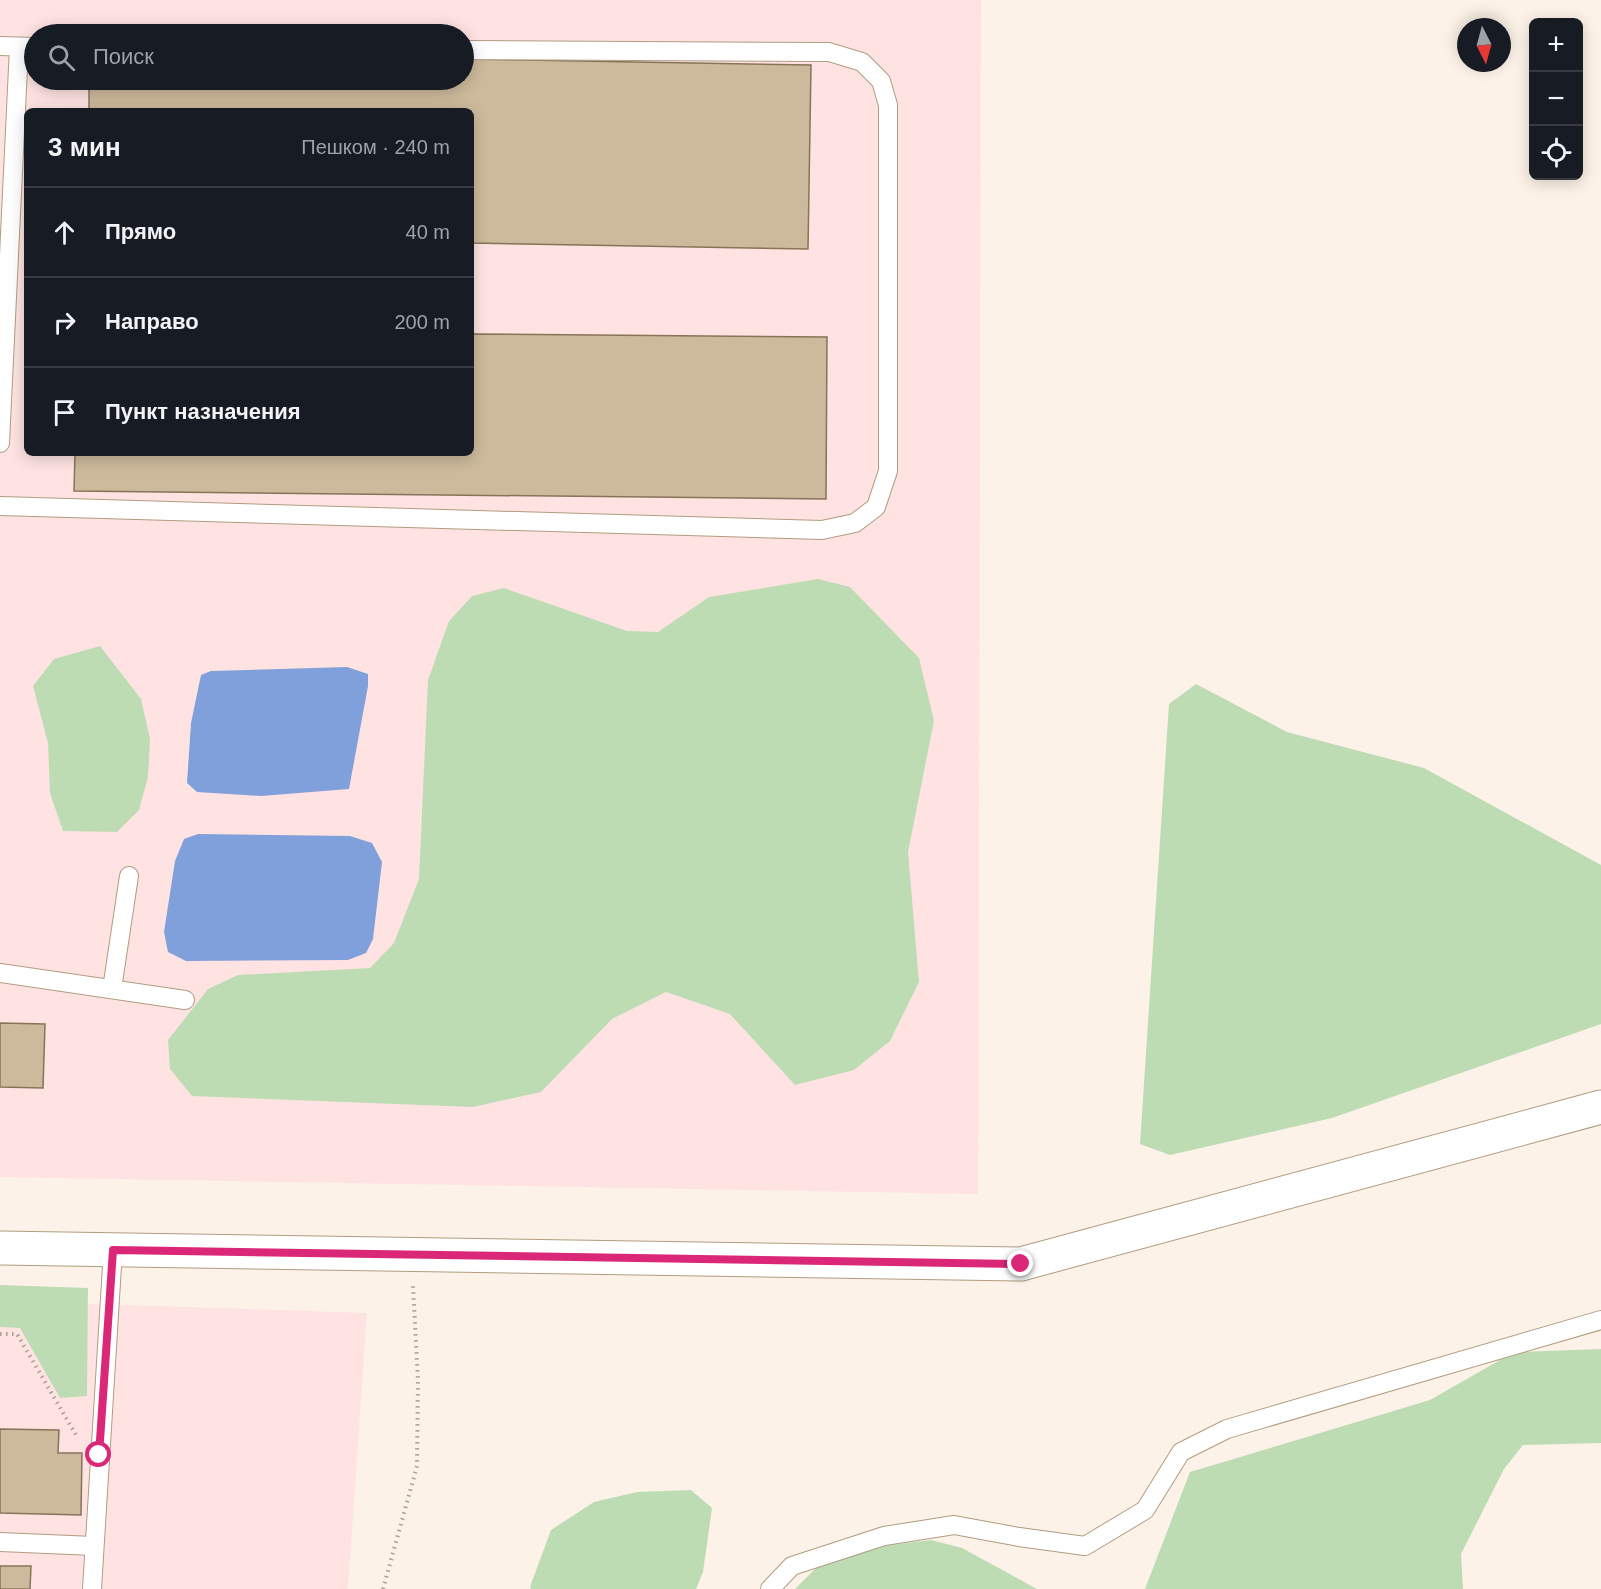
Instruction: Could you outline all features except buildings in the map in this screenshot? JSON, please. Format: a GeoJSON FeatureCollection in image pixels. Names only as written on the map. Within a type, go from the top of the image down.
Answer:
{"type":"FeatureCollection","features":[{"type":"Feature","properties":{"kind":"street"},"geometry":{"type":"LineString","coordinates":[[0,1248],[1021,1264],[1601,1107]]}},
{"type":"Feature","properties":{"kind":"lane"},"geometry":{"type":"LineString","coordinates":[[0,46],[24,47]]}},
{"type":"Feature","properties":{"kind":"lane"},"geometry":{"type":"LineString","coordinates":[[0,506],[822,530],[855,523],[876,507],[888,471],[888,105],[881,81],[862,62],[829,52],[474,50]]}},
{"type":"Feature","properties":{"kind":"lane"},"geometry":{"type":"LineString","coordinates":[[0,443],[24,90]]}},
{"type":"Feature","properties":{"kind":"lane"},"geometry":{"type":"LineString","coordinates":[[112,989],[129,876]]}},
{"type":"Feature","properties":{"kind":"lane"},"geometry":{"type":"LineString","coordinates":[[4,970],[185,1000]]}},
{"type":"Feature","properties":{"kind":"lane"},"geometry":{"type":"LineString","coordinates":[[92,1589],[113,1250]]}},
{"type":"Feature","properties":{"kind":"lane"},"geometry":{"type":"LineString","coordinates":[[770,1589],[792,1566],[884,1536],[954,1525],[1085,1546],[1145,1510],[1181,1452],[1227,1430],[1601,1320]]}},
{"type":"Feature","properties":{"kind":"lane"},"geometry":{"type":"LineString","coordinates":[[0,1542],[94,1546]]}},
{"type":"Feature","properties":{"kind":"path"},"geometry":{"type":"LineString","coordinates":[[383,1589],[417,1466],[418,1381],[412,1255]]}},
{"type":"Feature","properties":{"kind":"path"},"geometry":{"type":"LineString","coordinates":[[0,1334],[17,1334],[78,1439]]}},
{"type":"Feature","properties":{"kind":"shaded area"},"geometry":{"type":"Polygon","coordinates":[[[0,0],[981,0],[978,1194],[0,1177],[0,0]]]}},
{"type":"Feature","properties":{"kind":"shaded area"},"geometry":{"type":"Polygon","coordinates":[[[0,1301],[367,1313],[348,1589],[0,1589],[0,1301]]]}},
{"type":"Feature","properties":{"kind":"green space"},"geometry":{"type":"Polygon","coordinates":[[[818,579],[850,587],[919,658],[934,721],[908,852],[919,982],[890,1041],[854,1070],[795,1085],[730,1014],[666,992],[612,1019],[541,1092],[473,1107],[192,1096],[170,1069],[168,1040],[208,989],[238,975],[370,968],[394,943],[419,879],[428,680],[449,621],[472,596],[504,588],[627,631],[658,632],[709,597],[818,579]]]}},
{"type":"Feature","properties":{"kind":"green space"},"geometry":{"type":"Polygon","coordinates":[[[100,646],[141,699],[150,739],[148,777],[139,810],[117,832],[63,831],[50,793],[48,743],[33,686],[54,659],[100,646]]]}},
{"type":"Feature","properties":{"kind":"green space"},"geometry":{"type":"Polygon","coordinates":[[[1196,684],[1287,732],[1424,768],[1601,865],[1601,1024],[1332,1118],[1170,1155],[1140,1144],[1169,704],[1196,684]]]}},
{"type":"Feature","properties":{"kind":"green space"},"geometry":{"type":"Polygon","coordinates":[[[0,1285],[88,1288],[87,1396],[60,1398],[20,1328],[0,1327],[0,1285]]]}},
{"type":"Feature","properties":{"kind":"green space"},"geometry":{"type":"Polygon","coordinates":[[[1601,1349],[1601,1443],[1523,1445],[1504,1469],[1461,1554],[1463,1589],[1145,1589],[1190,1472],[1430,1400],[1514,1352],[1601,1349]]]}},
{"type":"Feature","properties":{"kind":"green space"},"geometry":{"type":"Polygon","coordinates":[[[691,1490],[712,1508],[703,1572],[696,1589],[531,1589],[551,1530],[594,1502],[637,1492],[691,1490]]]}},
{"type":"Feature","properties":{"kind":"green space"},"geometry":{"type":"Polygon","coordinates":[[[931,1540],[962,1548],[1037,1589],[795,1589],[832,1552],[931,1540]]]}},
{"type":"Feature","properties":{"kind":"water"},"geometry":{"type":"Polygon","coordinates":[[[347,667],[368,674],[368,686],[349,789],[261,796],[197,792],[187,783],[191,723],[201,675],[211,671],[347,667]]]}},
{"type":"Feature","properties":{"kind":"water"},"geometry":{"type":"Polygon","coordinates":[[[198,834],[350,836],[372,843],[382,862],[373,939],[366,953],[348,960],[186,961],[168,952],[164,932],[175,861],[184,839],[198,834]]]}},
{"type":"Feature","properties":{"kind":"route"},"geometry":{"type":"LineString","coordinates":[[99,1455],[113,1250],[1021,1264]]}}]}
